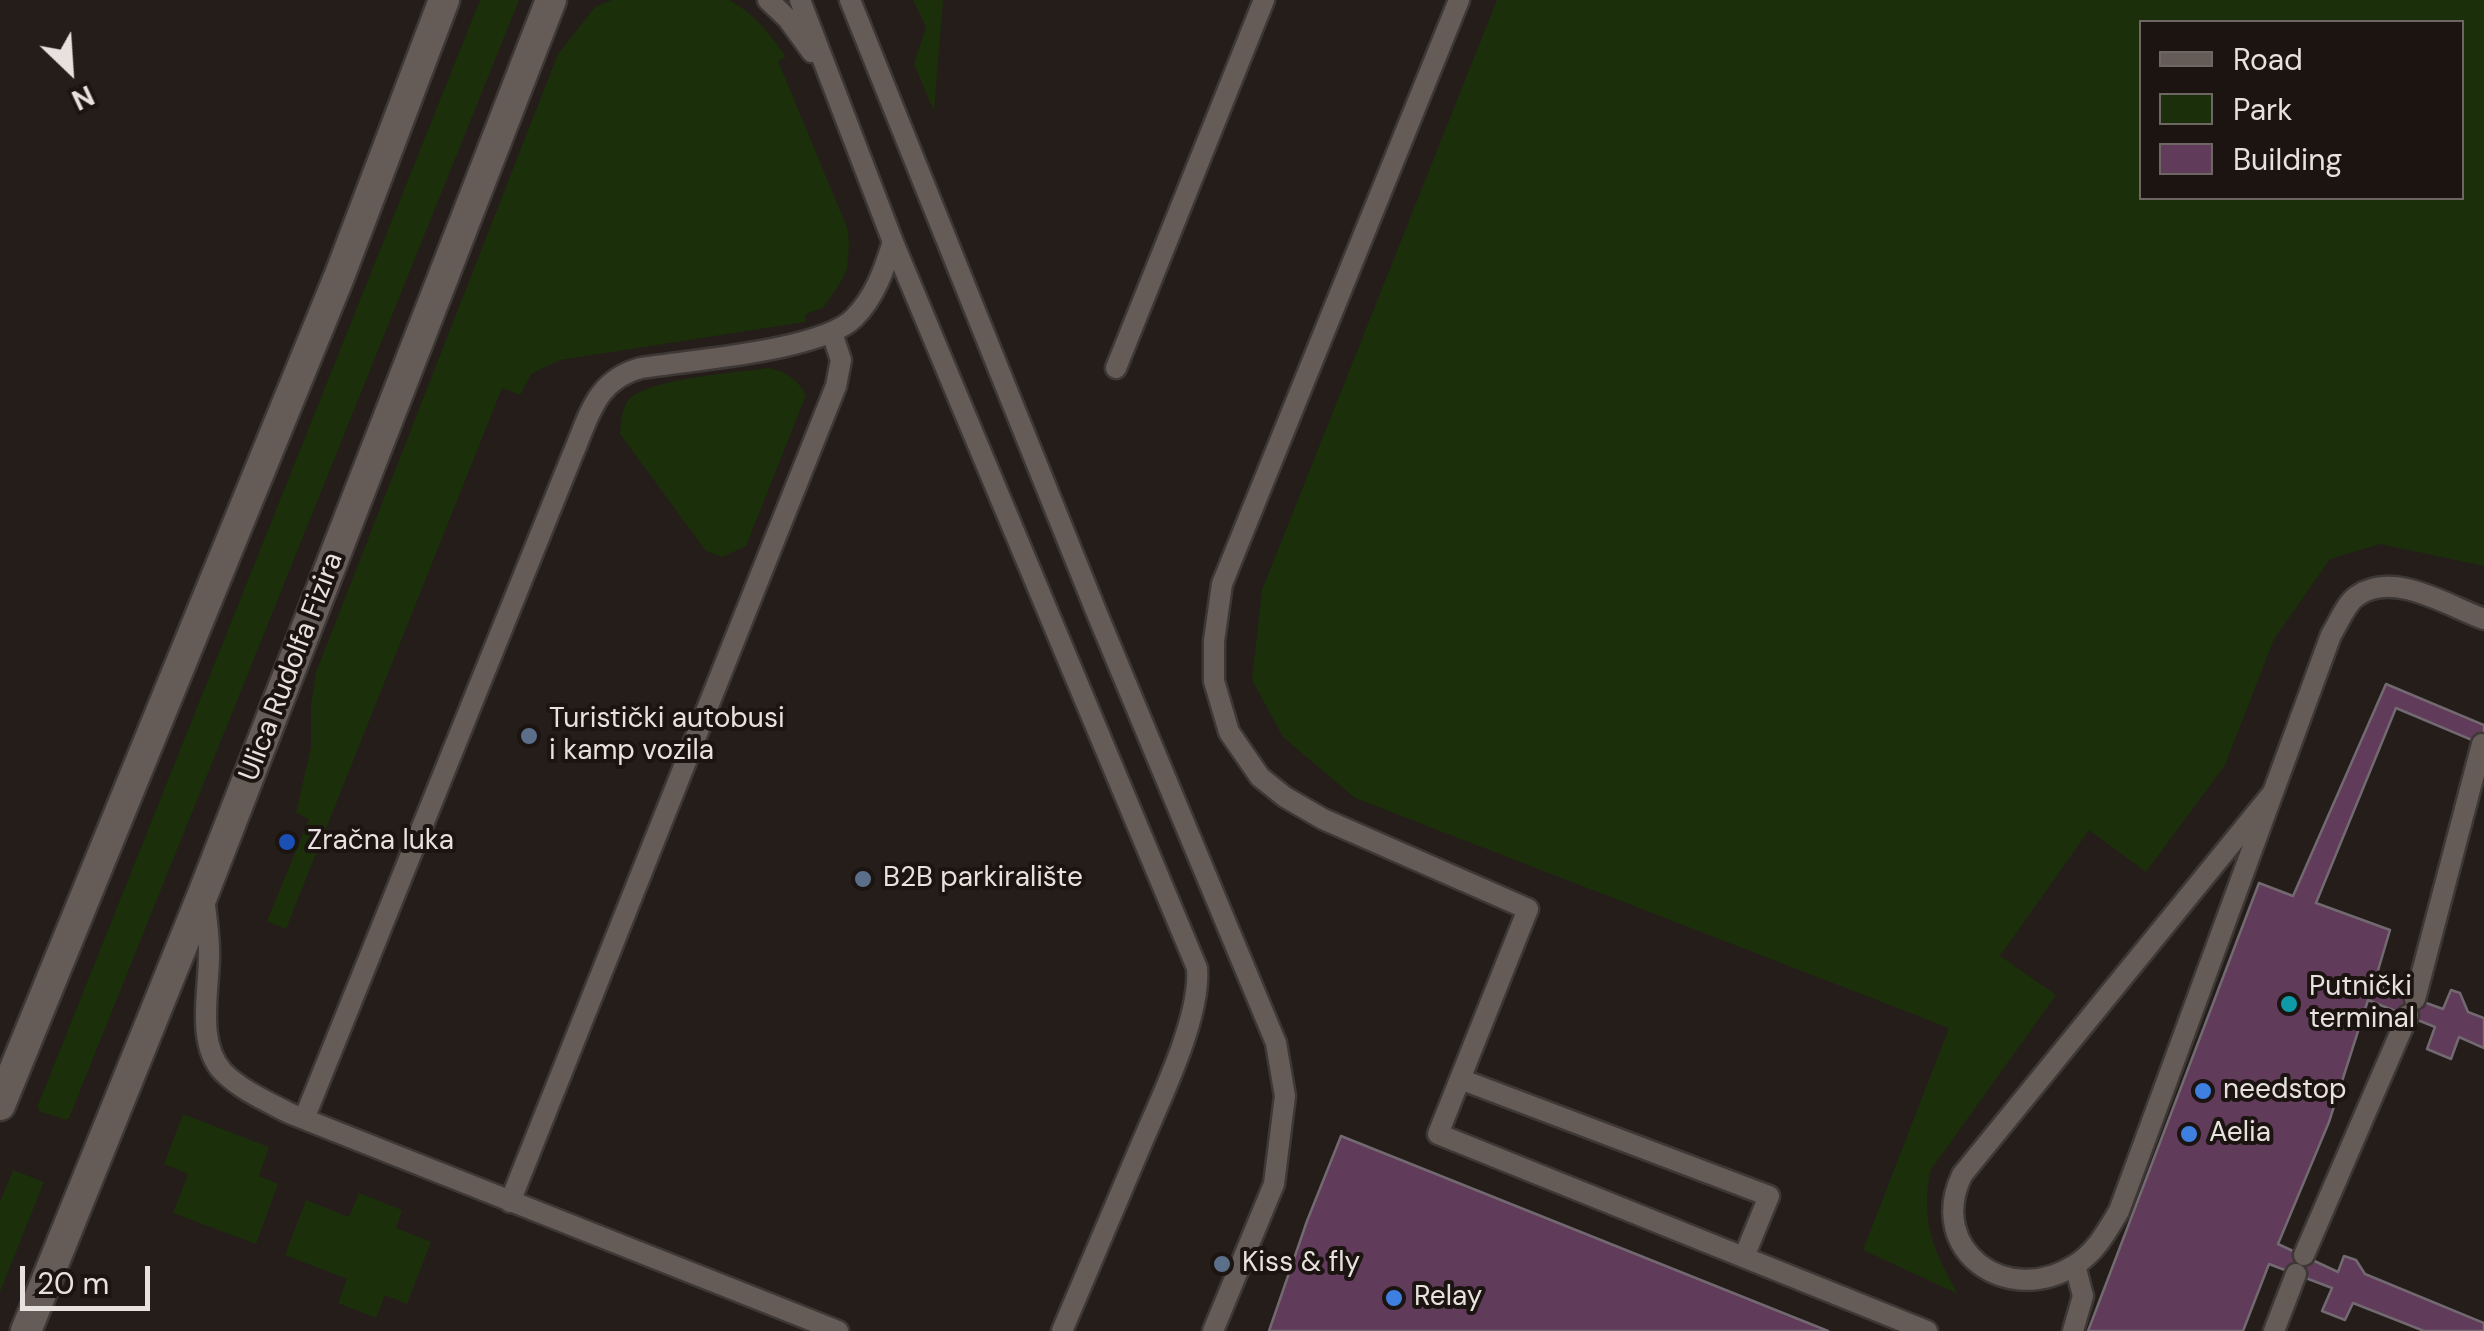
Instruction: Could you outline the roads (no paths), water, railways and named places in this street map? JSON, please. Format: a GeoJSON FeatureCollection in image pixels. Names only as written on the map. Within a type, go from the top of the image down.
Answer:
{"type":"FeatureCollection","features":[{"type":"Feature","properties":{"kind":"street"},"geometry":{"type":"LineString","coordinates":[[0,1106],[339,277],[444,0]]}},
{"type":"Feature","properties":{"kind":"street","name":"Ulica Rudolfa Fizira"},"geometry":{"type":"LineString","coordinates":[[26,1331],[204,894],[553,4]]}},
{"type":"Feature","properties":{"kind":"lane"},"geometry":{"type":"LineString","coordinates":[[768,0],[788,20],[826,75]]}},
{"type":"Feature","properties":{"kind":"lane"},"geometry":{"type":"LineString","coordinates":[[800,0],[894,242],[1197,968],[1194,1011],[1167,1084],[1062,1331]]}},
{"type":"Feature","properties":{"kind":"lane"},"geometry":{"type":"LineString","coordinates":[[850,0],[1098,616],[1276,1043],[1285,1096],[1274,1184],[1213,1331]]}},
{"type":"Feature","properties":{"kind":"lane"},"geometry":{"type":"LineString","coordinates":[[1116,368],[1264,0]]}},
{"type":"Feature","properties":{"kind":"lane"},"geometry":{"type":"LineString","coordinates":[[1460,0],[1222,584],[1214,641],[1214,681],[1229,732],[1260,777],[1285,798],[1322,819],[1528,909],[1438,1134],[1927,1331]]}},
{"type":"Feature","properties":{"kind":"lane"},"geometry":{"type":"LineString","coordinates":[[304,1119],[572,456],[604,387],[625,372],[641,368],[794,343],[832,332],[851,321],[870,300],[894,242]]}},
{"type":"Feature","properties":{"kind":"lane"},"geometry":{"type":"LineString","coordinates":[[510,1202],[836,386],[841,360],[832,332]]}},
{"type":"Feature","properties":{"kind":"lane"},"geometry":{"type":"LineString","coordinates":[[2271,795],[1962,1175],[1953,1201],[1956,1228],[1965,1250],[1977,1265],[1993,1275],[2024,1280],[2052,1276],[2075,1265],[2098,1245],[2118,1211],[2331,635],[2355,596],[2387,585],[2484,619]]}},
{"type":"Feature","properties":{"kind":"lane"},"geometry":{"type":"LineString","coordinates":[[2274,1331],[2411,1007],[2482,744]]}},
{"type":"Feature","properties":{"kind":"lane"},"geometry":{"type":"LineString","coordinates":[[204,894],[210,948],[206,1021],[210,1048],[220,1069],[243,1088],[304,1119],[838,1331]]}},
{"type":"Feature","properties":{"kind":"lane"},"geometry":{"type":"LineString","coordinates":[[1460,1079],[1768,1196],[1744,1258]]}},
{"type":"Feature","properties":{"kind":"lane"},"geometry":{"type":"LineString","coordinates":[[2073,1331],[2083,1296],[2075,1265]]}},
{"type":"Feature","properties":{"kind":"place","name":"Turistički autobusi i kamp vozila"},"geometry":{"type":"Point","coordinates":[529,736]}},
{"type":"Feature","properties":{"kind":"place","name":"Zračna luka"},"geometry":{"type":"Point","coordinates":[287,842]}},
{"type":"Feature","properties":{"kind":"place","name":"B2B parkiralište"},"geometry":{"type":"Point","coordinates":[863,879]}},
{"type":"Feature","properties":{"kind":"place","name":"Putnički terminal"},"geometry":{"type":"Point","coordinates":[2289,1004]}},
{"type":"Feature","properties":{"kind":"place","name":"needstop"},"geometry":{"type":"Point","coordinates":[2203,1091]}},
{"type":"Feature","properties":{"kind":"place","name":"Aelia"},"geometry":{"type":"Point","coordinates":[2189,1134]}},
{"type":"Feature","properties":{"kind":"place","name":"Kiss & fly"},"geometry":{"type":"Point","coordinates":[1222,1264]}},
{"type":"Feature","properties":{"kind":"place","name":"Relay"},"geometry":{"type":"Point","coordinates":[1394,1298]}}]}
